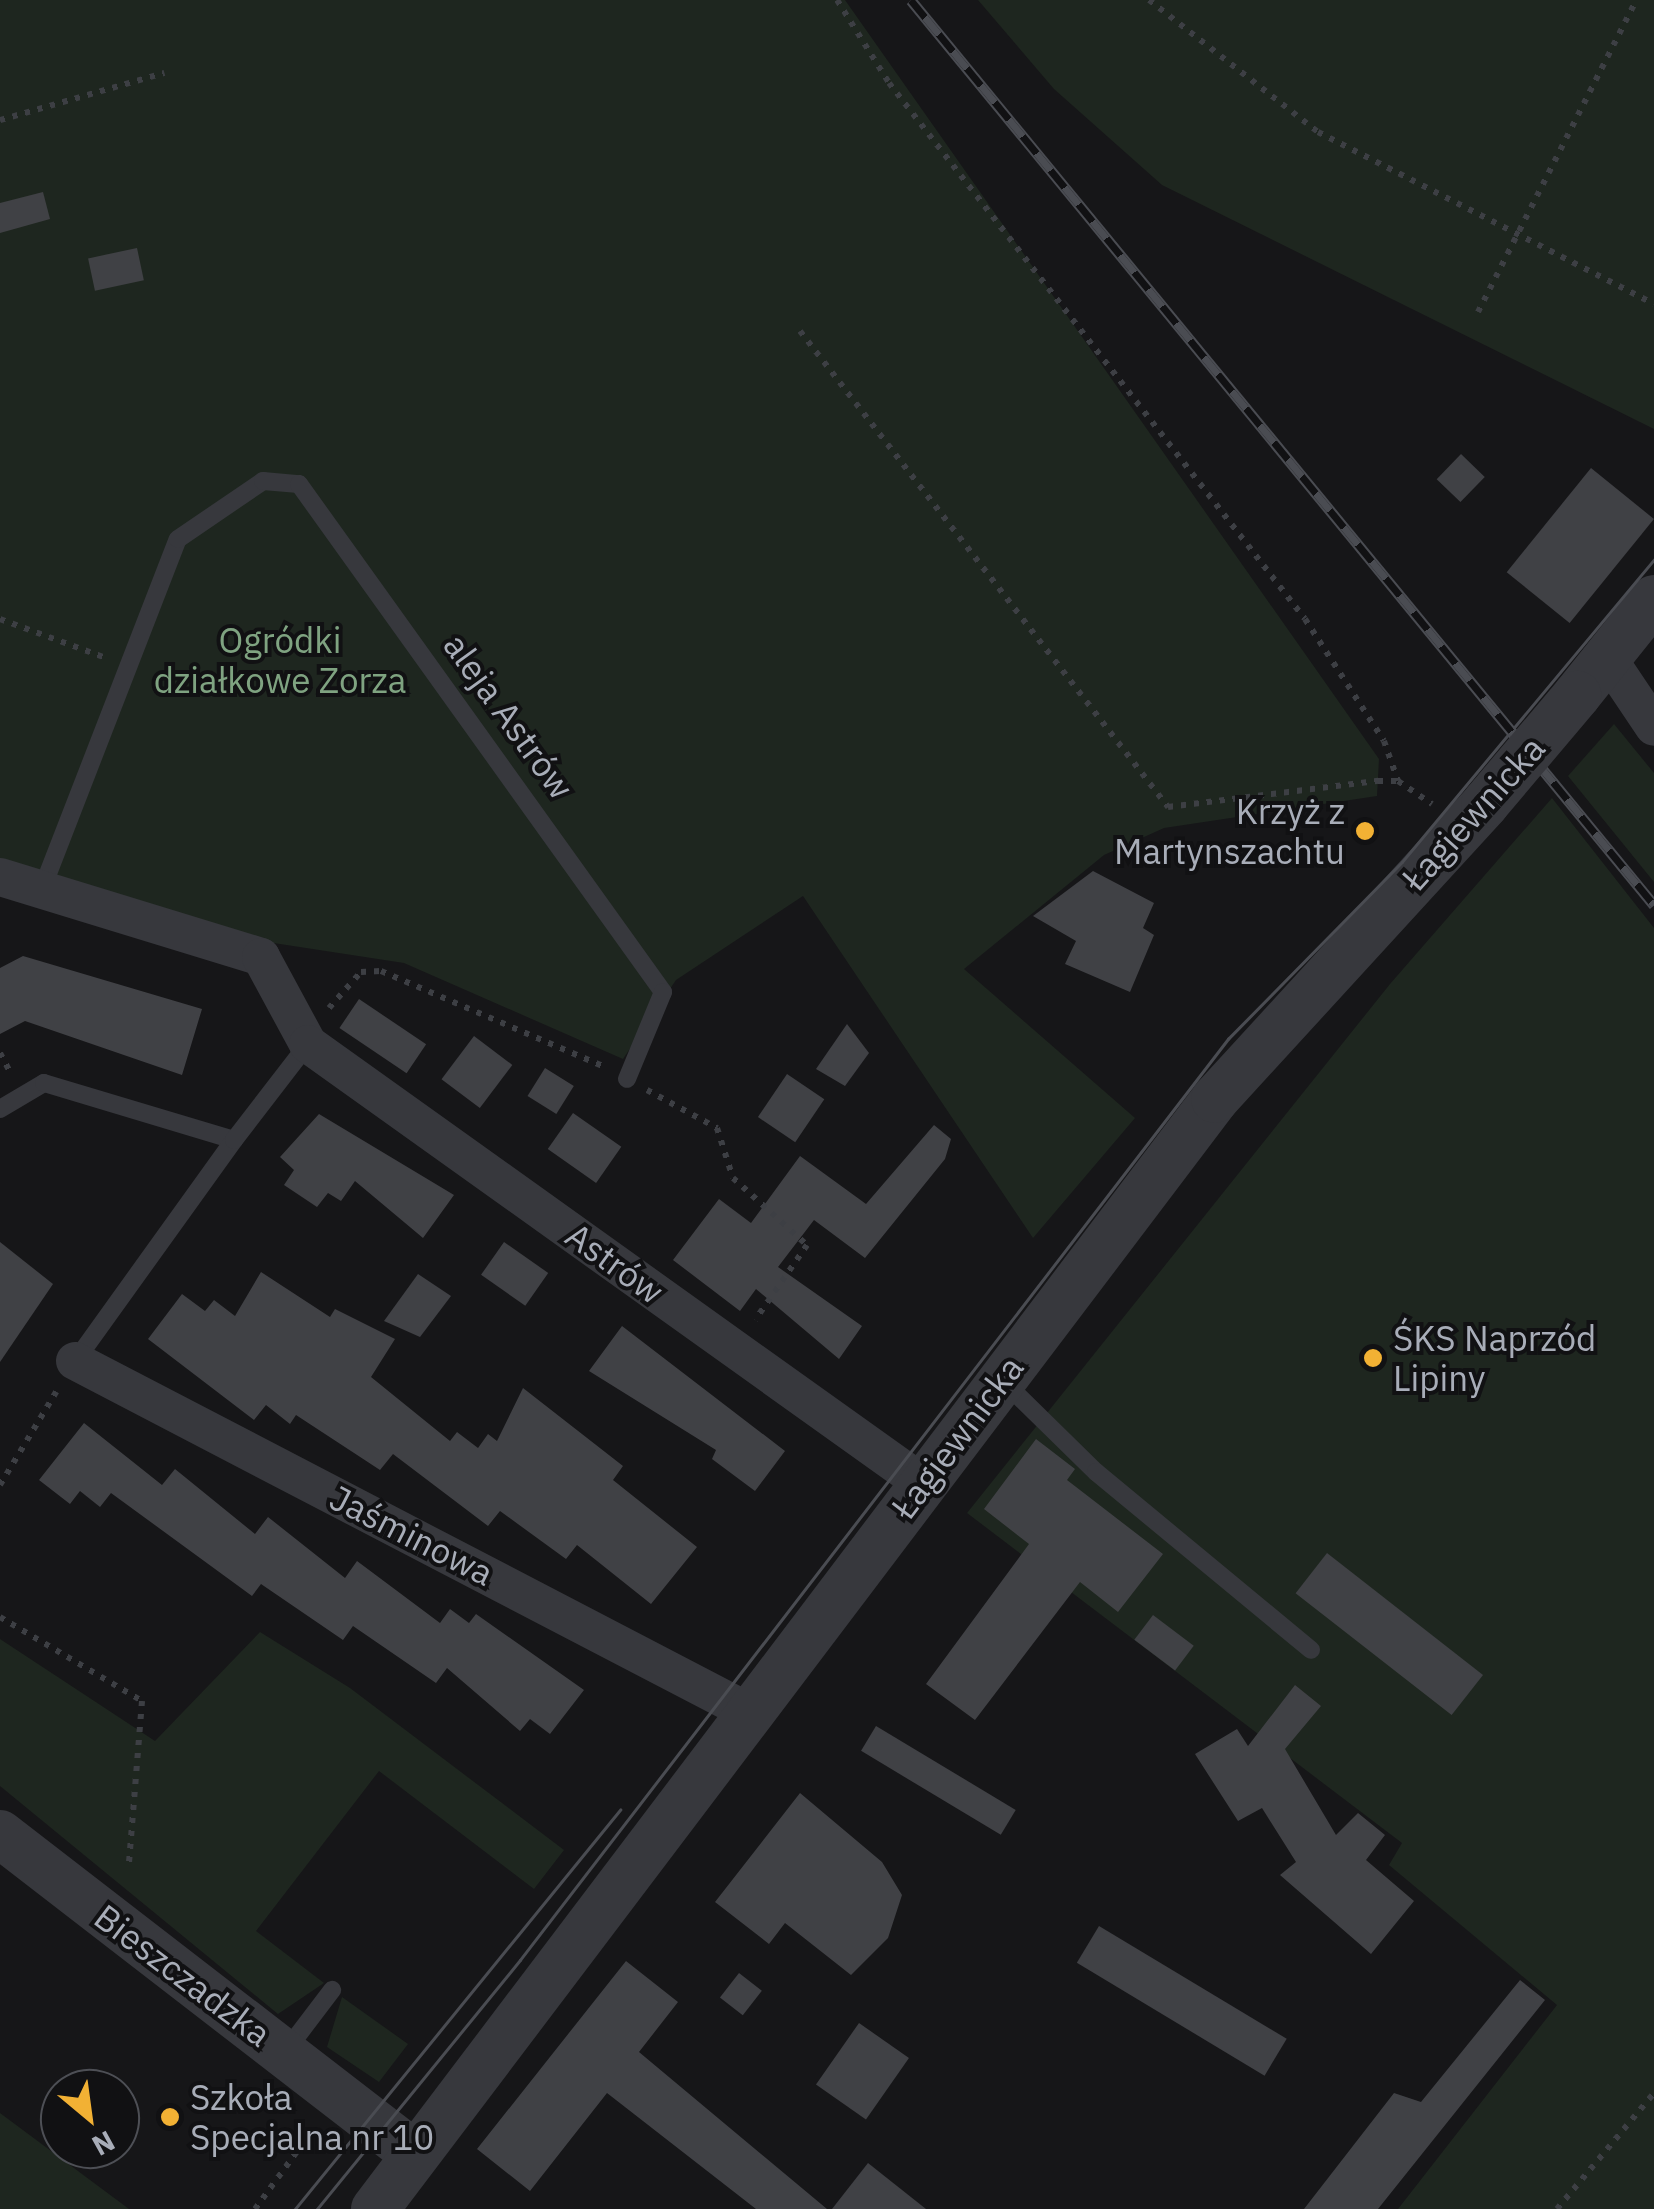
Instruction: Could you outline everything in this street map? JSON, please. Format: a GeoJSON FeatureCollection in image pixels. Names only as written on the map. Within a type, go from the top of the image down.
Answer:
{"type":"FeatureCollection","features":[{"type":"Feature","properties":{"kind":"street","name":"Łagiewnicka"},"geometry":{"type":"LineString","coordinates":[[374,2209],[747,1712],[1216,1099],[1485,804],[1654,599]]}},
{"type":"Feature","properties":{"kind":"street"},"geometry":{"type":"LineString","coordinates":[[1607,658],[1654,727]]}},
{"type":"Feature","properties":{"kind":"street","name":"Astrów"},"geometry":{"type":"LineString","coordinates":[[0,877],[262,956],[308,1044],[922,1483]]}},
{"type":"Feature","properties":{"kind":"street","name":"Jaśminowa"},"geometry":{"type":"LineString","coordinates":[[75,1361],[747,1712]]}},
{"type":"Feature","properties":{"kind":"street","name":"Bieszczadzka"},"geometry":{"type":"LineString","coordinates":[[0,1834],[413,2153]]}},
{"type":"Feature","properties":{"kind":"lane","name":"aleja Astrów"},"geometry":{"type":"LineString","coordinates":[[42,889],[178,540],[263,480],[300,484],[662,992],[627,1079]]}},
{"type":"Feature","properties":{"kind":"lane"},"geometry":{"type":"LineString","coordinates":[[75,1361],[308,1044]]}},
{"type":"Feature","properties":{"kind":"lane"},"geometry":{"type":"LineString","coordinates":[[0,1108],[44,1083],[234,1140]]}},
{"type":"Feature","properties":{"kind":"lane"},"geometry":{"type":"LineString","coordinates":[[1002,1380],[1096,1472],[1310,1650]]}},
{"type":"Feature","properties":{"kind":"lane"},"geometry":{"type":"LineString","coordinates":[[284,2053],[332,1990]]}},
{"type":"Feature","properties":{"kind":"path"},"geometry":{"type":"LineString","coordinates":[[837,0],[889,83],[1305,618],[1384,742],[1398,781],[1431,804]]}},
{"type":"Feature","properties":{"kind":"path"},"geometry":{"type":"LineString","coordinates":[[1149,0],[1318,132],[1654,304]]}},
{"type":"Feature","properties":{"kind":"path"},"geometry":{"type":"LineString","coordinates":[[1478,312],[1636,0]]}},
{"type":"Feature","properties":{"kind":"path"},"geometry":{"type":"LineString","coordinates":[[0,120],[164,74]]}},
{"type":"Feature","properties":{"kind":"path"},"geometry":{"type":"LineString","coordinates":[[800,331],[1168,807],[1398,781]]}},
{"type":"Feature","properties":{"kind":"path"},"geometry":{"type":"LineString","coordinates":[[0,619],[126,666]]}},
{"type":"Feature","properties":{"kind":"path"},"geometry":{"type":"LineString","coordinates":[[308,1044],[361,972],[381,971],[627,1079],[717,1128],[734,1178],[806,1245],[735,1348]]}},
{"type":"Feature","properties":{"kind":"path"},"geometry":{"type":"LineString","coordinates":[[0,1485],[75,1361]]}},
{"type":"Feature","properties":{"kind":"path"},"geometry":{"type":"LineString","coordinates":[[0,1617],[142,1701],[129,1864]]}},
{"type":"Feature","properties":{"kind":"path"},"geometry":{"type":"LineString","coordinates":[[1557,2209],[1654,2094]]}},
{"type":"Feature","properties":{"kind":"path"},"geometry":{"type":"LineString","coordinates":[[255,2209],[315,2125]]}},
{"type":"Feature","properties":{"kind":"green space","name":"Ogródki działkowe Zorza"},"geometry":{"type":"Polygon","coordinates":[[[0,0],[845,0],[1379,759],[1377,796],[1164,828],[1104,855],[964,969],[1135,1118],[1033,1238],[803,896],[676,980],[623,1059],[404,963],[188,930],[0,867],[0,0]]]}},
{"type":"Feature","properties":{"kind":"green space"},"geometry":{"type":"Polygon","coordinates":[[[978,0],[1654,0],[1654,429],[1162,185],[1054,89],[978,0]]]}},
{"type":"Feature","properties":{"kind":"green space"},"geometry":{"type":"Polygon","coordinates":[[[1614,724],[1654,773],[1654,882],[1568,776],[1614,724]]]}},
{"type":"Feature","properties":{"kind":"green space","name":"ŚKS Naprzód Lipiny"},"geometry":{"type":"Polygon","coordinates":[[[1552,798],[1654,928],[1654,2209],[1398,2209],[1557,2005],[1389,1865],[1402,1843],[967,1513],[1390,984],[1552,798]]]}},
{"type":"Feature","properties":{"kind":"green space"},"geometry":{"type":"Polygon","coordinates":[[[260,1632],[350,1688],[564,1850],[534,1889],[379,1771],[256,1931],[324,1983],[278,2014],[0,1786],[0,1639],[155,1741],[260,1632]]]}},
{"type":"Feature","properties":{"kind":"green space"},"geometry":{"type":"Polygon","coordinates":[[[342,1997],[408,2044],[379,2082],[327,2047],[342,1997]]]}},
{"type":"Feature","properties":{"kind":"green space"},"geometry":{"type":"Polygon","coordinates":[[[0,2113],[40,2143],[40,2169],[75,2169],[129,2209],[0,2209],[0,2113]]]}},
{"type":"Feature","properties":{"kind":"building"},"geometry":{"type":"Polygon","coordinates":[[[43,192],[50,219],[0,233],[0,203],[43,192]]]}},
{"type":"Feature","properties":{"kind":"building"},"geometry":{"type":"Polygon","coordinates":[[[137,248],[144,280],[95,291],[88,258],[137,248]]]}},
{"type":"Feature","properties":{"kind":"building"},"geometry":{"type":"Polygon","coordinates":[[[1461,454],[1485,477],[1460,502],[1437,479],[1461,454]]]}},
{"type":"Feature","properties":{"kind":"building"},"geometry":{"type":"Polygon","coordinates":[[[1591,468],[1654,519],[1570,623],[1507,572],[1591,468]]]}},
{"type":"Feature","properties":{"kind":"building"},"geometry":{"type":"Polygon","coordinates":[[[1093,871],[1154,903],[1143,928],[1154,935],[1130,992],[1065,964],[1076,941],[1033,916],[1093,871]]]}},
{"type":"Feature","properties":{"kind":"building"},"geometry":{"type":"Polygon","coordinates":[[[23,956],[202,1009],[182,1075],[25,1021],[0,1034],[0,968],[23,956]]]}},
{"type":"Feature","properties":{"kind":"building"},"geometry":{"type":"Polygon","coordinates":[[[359,999],[426,1044],[407,1073],[339,1028],[359,999]]]}},
{"type":"Feature","properties":{"kind":"building"},"geometry":{"type":"Polygon","coordinates":[[[847,1024],[869,1053],[845,1086],[816,1069],[847,1024]]]}},
{"type":"Feature","properties":{"kind":"building"},"geometry":{"type":"Polygon","coordinates":[[[474,1036],[512,1065],[480,1108],[442,1079],[474,1036]]]}},
{"type":"Feature","properties":{"kind":"building"},"geometry":{"type":"Polygon","coordinates":[[[545,1068],[574,1086],[556,1114],[528,1096],[545,1068]]]}},
{"type":"Feature","properties":{"kind":"building"},"geometry":{"type":"Polygon","coordinates":[[[787,1074],[824,1099],[795,1142],[758,1117],[787,1074]]]}},
{"type":"Feature","properties":{"kind":"building"},"geometry":{"type":"Polygon","coordinates":[[[573,1113],[621,1147],[596,1183],[548,1149],[573,1113]]]}},
{"type":"Feature","properties":{"kind":"building"},"geometry":{"type":"Polygon","coordinates":[[[319,1114],[454,1195],[423,1238],[355,1181],[341,1201],[328,1193],[317,1207],[284,1185],[294,1170],[280,1157],[319,1114]]]}},
{"type":"Feature","properties":{"kind":"building"},"geometry":{"type":"Polygon","coordinates":[[[934,1125],[951,1139],[945,1159],[865,1258],[814,1220],[778,1267],[862,1326],[839,1359],[756,1289],[740,1311],[673,1260],[719,1199],[751,1223],[800,1156],[866,1204],[934,1125]]]}},
{"type":"Feature","properties":{"kind":"building"},"geometry":{"type":"Polygon","coordinates":[[[0,1242],[53,1284],[0,1362],[0,1242]]]}},
{"type":"Feature","properties":{"kind":"building"},"geometry":{"type":"Polygon","coordinates":[[[504,1242],[548,1273],[525,1306],[481,1275],[504,1242]]]}},
{"type":"Feature","properties":{"kind":"building"},"geometry":{"type":"Polygon","coordinates":[[[261,1272],[330,1317],[335,1309],[395,1339],[371,1377],[450,1441],[457,1432],[478,1448],[488,1434],[497,1441],[523,1388],[623,1466],[613,1480],[697,1547],[651,1604],[577,1545],[566,1559],[500,1511],[488,1526],[393,1454],[380,1470],[296,1415],[290,1424],[266,1405],[254,1420],[148,1339],[182,1294],[205,1311],[214,1300],[235,1316],[261,1272]]]}},
{"type":"Feature","properties":{"kind":"building"},"geometry":{"type":"Polygon","coordinates":[[[418,1274],[451,1296],[420,1337],[384,1321],[418,1274]]]}},
{"type":"Feature","properties":{"kind":"building"},"geometry":{"type":"Polygon","coordinates":[[[622,1326],[785,1451],[755,1491],[712,1459],[716,1450],[589,1371],[622,1326]]]}},
{"type":"Feature","properties":{"kind":"building"},"geometry":{"type":"Polygon","coordinates":[[[84,1423],[162,1485],[175,1469],[255,1534],[268,1517],[345,1578],[357,1561],[440,1623],[450,1609],[469,1623],[476,1614],[584,1690],[550,1734],[530,1719],[520,1731],[447,1668],[436,1683],[353,1626],[343,1640],[261,1584],[252,1596],[111,1493],[100,1507],[80,1491],[70,1504],[39,1480],[84,1423]]]}},
{"type":"Feature","properties":{"kind":"building"},"geometry":{"type":"Polygon","coordinates":[[[1036,1439],[1075,1469],[1067,1480],[1163,1554],[1118,1612],[1080,1582],[975,1720],[926,1684],[1029,1544],[984,1509],[1036,1439]]]}},
{"type":"Feature","properties":{"kind":"building"},"geometry":{"type":"Polygon","coordinates":[[[1327,1553],[1483,1675],[1452,1715],[1296,1593],[1327,1553]]]}},
{"type":"Feature","properties":{"kind":"building"},"geometry":{"type":"Polygon","coordinates":[[[1153,1615],[1194,1646],[1175,1670],[1134,1640],[1153,1615]]]}},
{"type":"Feature","properties":{"kind":"building"},"geometry":{"type":"Polygon","coordinates":[[[1295,1685],[1321,1706],[1285,1749],[1336,1835],[1358,1813],[1385,1835],[1366,1860],[1414,1901],[1371,1954],[1280,1875],[1296,1862],[1262,1808],[1238,1821],[1195,1754],[1237,1729],[1248,1746],[1295,1685]]]}},
{"type":"Feature","properties":{"kind":"building"},"geometry":{"type":"Polygon","coordinates":[[[876,1726],[1016,1810],[1001,1835],[861,1751],[876,1726]]]}},
{"type":"Feature","properties":{"kind":"building"},"geometry":{"type":"Polygon","coordinates":[[[800,1793],[882,1862],[902,1895],[888,1938],[851,1975],[785,1923],[769,1944],[715,1902],[800,1793]]]}},
{"type":"Feature","properties":{"kind":"building"},"geometry":{"type":"Polygon","coordinates":[[[1099,1926],[1287,2039],[1265,2076],[1077,1963],[1099,1926]]]}},
{"type":"Feature","properties":{"kind":"building"},"geometry":{"type":"Polygon","coordinates":[[[626,1961],[678,2002],[639,2052],[827,2209],[756,2209],[607,2093],[530,2191],[477,2149],[626,1961]]]}},
{"type":"Feature","properties":{"kind":"building"},"geometry":{"type":"Polygon","coordinates":[[[739,1973],[762,1991],[743,2015],[720,1997],[739,1973]]]}},
{"type":"Feature","properties":{"kind":"building"},"geometry":{"type":"Polygon","coordinates":[[[1520,1980],[1545,2000],[1378,2209],[1304,2209],[1394,2093],[1421,2102],[1520,1980]]]}},
{"type":"Feature","properties":{"kind":"building"},"geometry":{"type":"Polygon","coordinates":[[[859,2023],[909,2058],[866,2119],[816,2084],[859,2023]]]}},
{"type":"Feature","properties":{"kind":"building"},"geometry":{"type":"Polygon","coordinates":[[[868,2163],[926,2209],[832,2209],[868,2163]]]}},
{"type":"Feature","properties":{"kind":"tram line"},"geometry":{"type":"LineString","coordinates":[[317,2209],[520,1960],[1228,1039],[1402,862],[1654,560]]}},
{"type":"Feature","properties":{"kind":"tram line"},"geometry":{"type":"LineString","coordinates":[[295,2209],[620,1810]]}},
{"type":"Feature","properties":{"kind":"railway"},"geometry":{"type":"LineString","coordinates":[[911,0],[1654,905]]}},
{"type":"Feature","properties":{"kind":"place","name":"Krzyż z Martynszachtu"},"geometry":{"type":"Point","coordinates":[1365,831]}},
{"type":"Feature","properties":{"kind":"place","name":"ŚKS Naprzód Lipiny"},"geometry":{"type":"Point","coordinates":[1373,1358]}},
{"type":"Feature","properties":{"kind":"place","name":"Szkoła Specjalna nr 10"},"geometry":{"type":"Point","coordinates":[170,2117]}}]}
